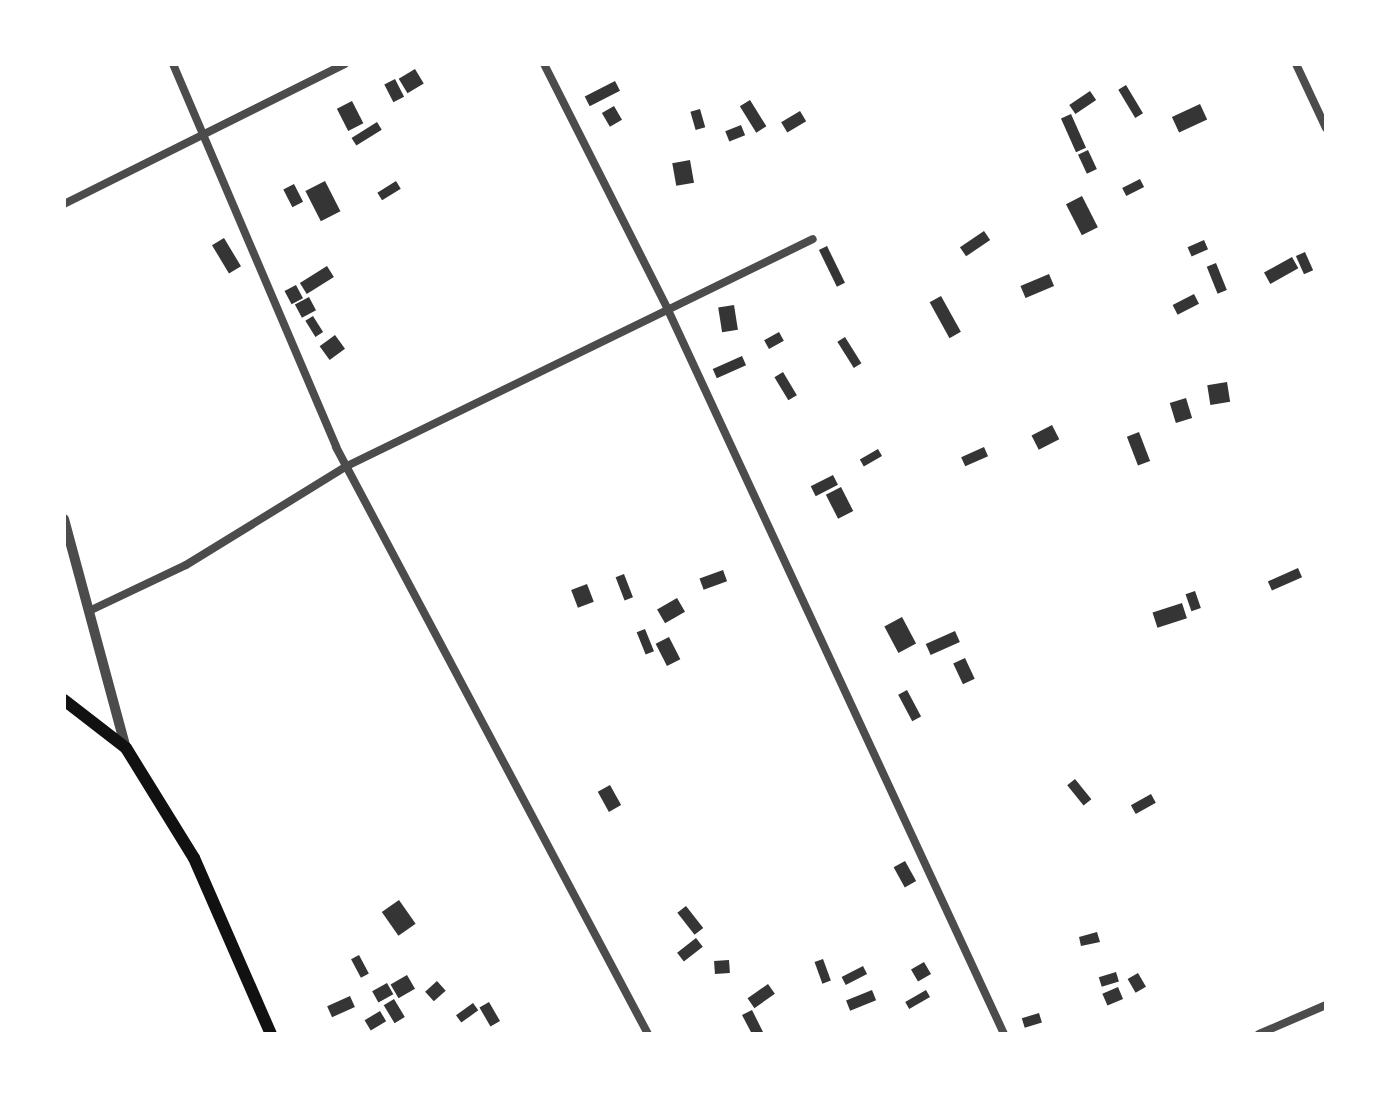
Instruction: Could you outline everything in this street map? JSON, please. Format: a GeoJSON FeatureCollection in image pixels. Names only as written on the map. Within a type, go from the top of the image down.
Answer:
{"type":"FeatureCollection","features":[{"type":"Feature","properties":{"kind":"main road"},"geometry":{"type":"LineString","coordinates":[[64,700],[126,748],[194,858],[271,1034]]}},
{"type":"Feature","properties":{"kind":"street"},"geometry":{"type":"LineString","coordinates":[[173,64],[347,466],[648,1034]]}},
{"type":"Feature","properties":{"kind":"street"},"geometry":{"type":"LineString","coordinates":[[64,204],[202,132],[345,64]]}},
{"type":"Feature","properties":{"kind":"street"},"geometry":{"type":"LineString","coordinates":[[544,64],[668,310],[1004,1034]]}},
{"type":"Feature","properties":{"kind":"street"},"geometry":{"type":"LineString","coordinates":[[1296,64],[1326,128]]}},
{"type":"Feature","properties":{"kind":"street"},"geometry":{"type":"LineString","coordinates":[[89,611],[186,565],[347,466],[813,239]]}},
{"type":"Feature","properties":{"kind":"street"},"geometry":{"type":"LineString","coordinates":[[64,519],[126,748]]}},
{"type":"Feature","properties":{"kind":"street"},"geometry":{"type":"LineString","coordinates":[[1259,1034],[1326,1005]]}},
{"type":"Feature","properties":{"kind":"building"},"geometry":{"type":"Polygon","coordinates":[[[415,69],[424,84],[407,93],[399,79],[415,69]]]}},
{"type":"Feature","properties":{"kind":"building"},"geometry":{"type":"Polygon","coordinates":[[[395,79],[404,97],[393,102],[384,84],[395,79]]]}},
{"type":"Feature","properties":{"kind":"building"},"geometry":{"type":"Polygon","coordinates":[[[615,81],[620,91],[590,106],[585,96],[615,81]]]}},
{"type":"Feature","properties":{"kind":"building"},"geometry":{"type":"Polygon","coordinates":[[[1126,85],[1143,113],[1135,118],[1118,90],[1126,85]]]}},
{"type":"Feature","properties":{"kind":"building"},"geometry":{"type":"Polygon","coordinates":[[[1090,91],[1096,100],[1075,114],[1069,105],[1090,91]]]}},
{"type":"Feature","properties":{"kind":"building"},"geometry":{"type":"Polygon","coordinates":[[[750,100],[766,126],[756,133],[740,106],[750,100]]]}},
{"type":"Feature","properties":{"kind":"building"},"geometry":{"type":"Polygon","coordinates":[[[352,101],[363,123],[348,131],[337,109],[352,101]]]}},
{"type":"Feature","properties":{"kind":"building"},"geometry":{"type":"Polygon","coordinates":[[[1200,104],[1207,119],[1179,133],[1172,117],[1200,104]]]}},
{"type":"Feature","properties":{"kind":"building"},"geometry":{"type":"Polygon","coordinates":[[[614,106],[622,120],[610,127],[602,113],[614,106]]]}},
{"type":"Feature","properties":{"kind":"building"},"geometry":{"type":"Polygon","coordinates":[[[700,109],[705,127],[696,130],[690,112],[700,109]]]}},
{"type":"Feature","properties":{"kind":"building"},"geometry":{"type":"Polygon","coordinates":[[[800,111],[806,121],[787,133],[781,122],[800,111]]]}},
{"type":"Feature","properties":{"kind":"building"},"geometry":{"type":"Polygon","coordinates":[[[1071,114],[1086,148],[1076,152],[1061,118],[1071,114]]]}},
{"type":"Feature","properties":{"kind":"building"},"geometry":{"type":"Polygon","coordinates":[[[377,122],[382,130],[356,146],[352,138],[377,122]]]}},
{"type":"Feature","properties":{"kind":"building"},"geometry":{"type":"Polygon","coordinates":[[[741,125],[745,135],[729,142],[725,131],[741,125]]]}},
{"type":"Feature","properties":{"kind":"building"},"geometry":{"type":"Polygon","coordinates":[[[1088,150],[1097,169],[1087,174],[1078,155],[1088,150]]]}},
{"type":"Feature","properties":{"kind":"building"},"geometry":{"type":"Polygon","coordinates":[[[690,160],[694,183],[676,186],[672,163],[690,160]]]}},
{"type":"Feature","properties":{"kind":"building"},"geometry":{"type":"Polygon","coordinates":[[[1140,179],[1144,187],[1126,196],[1122,188],[1140,179]]]}},
{"type":"Feature","properties":{"kind":"building"},"geometry":{"type":"Polygon","coordinates":[[[325,181],[340,211],[321,221],[305,191],[325,181]]]}},
{"type":"Feature","properties":{"kind":"building"},"geometry":{"type":"Polygon","coordinates":[[[396,181],[401,189],[382,200],[377,193],[396,181]]]}},
{"type":"Feature","properties":{"kind":"building"},"geometry":{"type":"Polygon","coordinates":[[[294,184],[303,202],[292,207],[283,189],[294,184]]]}},
{"type":"Feature","properties":{"kind":"building"},"geometry":{"type":"Polygon","coordinates":[[[1082,196],[1098,227],[1082,235],[1066,204],[1082,196]]]}},
{"type":"Feature","properties":{"kind":"building"},"geometry":{"type":"Polygon","coordinates":[[[984,231],[990,240],[966,256],[960,247],[984,231]]]}},
{"type":"Feature","properties":{"kind":"building"},"geometry":{"type":"Polygon","coordinates":[[[224,238],[241,266],[229,273],[212,245],[224,238]]]}},
{"type":"Feature","properties":{"kind":"building"},"geometry":{"type":"Polygon","coordinates":[[[1204,240],[1208,249],[1192,256],[1188,247],[1204,240]]]}},
{"type":"Feature","properties":{"kind":"building"},"geometry":{"type":"Polygon","coordinates":[[[827,246],[845,283],[837,287],[819,250],[827,246]]]}},
{"type":"Feature","properties":{"kind":"building"},"geometry":{"type":"Polygon","coordinates":[[[1305,252],[1313,270],[1304,274],[1296,256],[1305,252]]]}},
{"type":"Feature","properties":{"kind":"building"},"geometry":{"type":"Polygon","coordinates":[[[1292,257],[1298,268],[1270,284],[1264,273],[1292,257]]]}},
{"type":"Feature","properties":{"kind":"building"},"geometry":{"type":"Polygon","coordinates":[[[1216,263],[1227,290],[1218,294],[1207,267],[1216,263]]]}},
{"type":"Feature","properties":{"kind":"building"},"geometry":{"type":"Polygon","coordinates":[[[327,266],[334,277],[307,294],[300,283],[327,266]]]}},
{"type":"Feature","properties":{"kind":"building"},"geometry":{"type":"Polygon","coordinates":[[[1049,274],[1054,286],[1026,298],[1020,286],[1049,274]]]}},
{"type":"Feature","properties":{"kind":"building"},"geometry":{"type":"Polygon","coordinates":[[[296,285],[303,298],[292,304],[285,291],[296,285]]]}},
{"type":"Feature","properties":{"kind":"building"},"geometry":{"type":"Polygon","coordinates":[[[1194,294],[1199,304],[1178,315],[1173,305],[1194,294]]]}},
{"type":"Feature","properties":{"kind":"building"},"geometry":{"type":"Polygon","coordinates":[[[941,296],[961,332],[950,338],[930,302],[941,296]]]}},
{"type":"Feature","properties":{"kind":"building"},"geometry":{"type":"Polygon","coordinates":[[[309,297],[316,310],[302,318],[295,305],[309,297]]]}},
{"type":"Feature","properties":{"kind":"building"},"geometry":{"type":"Polygon","coordinates":[[[734,305],[738,330],[722,332],[718,308],[734,305]]]}},
{"type":"Feature","properties":{"kind":"building"},"geometry":{"type":"Polygon","coordinates":[[[313,316],[323,332],[315,337],[305,321],[313,316]]]}},
{"type":"Feature","properties":{"kind":"building"},"geometry":{"type":"Polygon","coordinates":[[[779,332],[784,341],[769,349],[764,340],[779,332]]]}},
{"type":"Feature","properties":{"kind":"building"},"geometry":{"type":"Polygon","coordinates":[[[335,335],[345,349],[330,360],[320,346],[335,335]]]}},
{"type":"Feature","properties":{"kind":"building"},"geometry":{"type":"Polygon","coordinates":[[[845,337],[861,363],[854,368],[837,342],[845,337]]]}},
{"type":"Feature","properties":{"kind":"building"},"geometry":{"type":"Polygon","coordinates":[[[742,356],[746,365],[717,378],[713,369],[742,356]]]}},
{"type":"Feature","properties":{"kind":"building"},"geometry":{"type":"Polygon","coordinates":[[[783,372],[797,395],[788,400],[774,377],[783,372]]]}},
{"type":"Feature","properties":{"kind":"building"},"geometry":{"type":"Polygon","coordinates":[[[1227,382],[1230,402],[1210,405],[1207,385],[1227,382]]]}},
{"type":"Feature","properties":{"kind":"building"},"geometry":{"type":"Polygon","coordinates":[[[1186,398],[1192,418],[1176,423],[1170,403],[1186,398]]]}},
{"type":"Feature","properties":{"kind":"building"},"geometry":{"type":"Polygon","coordinates":[[[1052,425],[1059,439],[1039,450],[1032,435],[1052,425]]]}},
{"type":"Feature","properties":{"kind":"building"},"geometry":{"type":"Polygon","coordinates":[[[1139,432],[1150,461],[1138,466],[1127,437],[1139,432]]]}},
{"type":"Feature","properties":{"kind":"building"},"geometry":{"type":"Polygon","coordinates":[[[984,447],[988,456],[965,466],[961,457],[984,447]]]}},
{"type":"Feature","properties":{"kind":"building"},"geometry":{"type":"Polygon","coordinates":[[[878,449],[882,456],[864,466],[860,460],[878,449]]]}},
{"type":"Feature","properties":{"kind":"building"},"geometry":{"type":"Polygon","coordinates":[[[833,475],[838,485],[816,496],[811,486],[833,475]]]}},
{"type":"Feature","properties":{"kind":"building"},"geometry":{"type":"Polygon","coordinates":[[[841,487],[853,511],[838,519],[826,495],[841,487]]]}},
{"type":"Feature","properties":{"kind":"building"},"geometry":{"type":"Polygon","coordinates":[[[1298,568],[1302,577],[1272,591],[1268,581],[1298,568]]]}},
{"type":"Feature","properties":{"kind":"building"},"geometry":{"type":"Polygon","coordinates":[[[723,570],[727,581],[704,590],[700,579],[723,570]]]}},
{"type":"Feature","properties":{"kind":"building"},"geometry":{"type":"Polygon","coordinates":[[[624,574],[633,597],[625,601],[616,577],[624,574]]]}},
{"type":"Feature","properties":{"kind":"building"},"geometry":{"type":"Polygon","coordinates":[[[587,584],[594,602],[578,608],[571,590],[587,584]]]}},
{"type":"Feature","properties":{"kind":"building"},"geometry":{"type":"Polygon","coordinates":[[[1195,591],[1201,608],[1191,611],[1186,594],[1195,591]]]}},
{"type":"Feature","properties":{"kind":"building"},"geometry":{"type":"Polygon","coordinates":[[[677,598],[685,612],[665,623],[657,610],[677,598]]]}},
{"type":"Feature","properties":{"kind":"building"},"geometry":{"type":"Polygon","coordinates":[[[1182,603],[1187,618],[1157,628],[1153,613],[1182,603]]]}},
{"type":"Feature","properties":{"kind":"building"},"geometry":{"type":"Polygon","coordinates":[[[902,617],[916,643],[898,653],[884,626],[902,617]]]}},
{"type":"Feature","properties":{"kind":"building"},"geometry":{"type":"Polygon","coordinates":[[[645,629],[654,651],[646,655],[637,632],[645,629]]]}},
{"type":"Feature","properties":{"kind":"building"},"geometry":{"type":"Polygon","coordinates":[[[955,631],[960,642],[931,655],[926,644],[955,631]]]}},
{"type":"Feature","properties":{"kind":"building"},"geometry":{"type":"Polygon","coordinates":[[[669,637],[680,659],[667,666],[656,644],[669,637]]]}},
{"type":"Feature","properties":{"kind":"building"},"geometry":{"type":"Polygon","coordinates":[[[965,658],[975,679],[963,684],[953,663],[965,658]]]}},
{"type":"Feature","properties":{"kind":"building"},"geometry":{"type":"Polygon","coordinates":[[[907,690],[921,716],[912,721],[898,695],[907,690]]]}},
{"type":"Feature","properties":{"kind":"building"},"geometry":{"type":"Polygon","coordinates":[[[1075,779],[1091,799],[1084,805],[1067,785],[1075,779]]]}},
{"type":"Feature","properties":{"kind":"building"},"geometry":{"type":"Polygon","coordinates":[[[610,785],[621,805],[609,812],[598,792],[610,785]]]}},
{"type":"Feature","properties":{"kind":"building"},"geometry":{"type":"Polygon","coordinates":[[[1151,794],[1156,803],[1136,814],[1131,805],[1151,794]]]}},
{"type":"Feature","properties":{"kind":"building"},"geometry":{"type":"Polygon","coordinates":[[[905,861],[916,881],[905,887],[894,867],[905,861]]]}},
{"type":"Feature","properties":{"kind":"building"},"geometry":{"type":"Polygon","coordinates":[[[399,900],[416,924],[398,936],[382,912],[399,900]]]}},
{"type":"Feature","properties":{"kind":"building"},"geometry":{"type":"Polygon","coordinates":[[[686,906],[703,928],[695,935],[677,913],[686,906]]]}},
{"type":"Feature","properties":{"kind":"building"},"geometry":{"type":"Polygon","coordinates":[[[1097,932],[1100,942],[1081,946],[1079,937],[1097,932]]]}},
{"type":"Feature","properties":{"kind":"building"},"geometry":{"type":"Polygon","coordinates":[[[696,938],[703,947],[684,961],[677,953],[696,938]]]}},
{"type":"Feature","properties":{"kind":"building"},"geometry":{"type":"Polygon","coordinates":[[[359,955],[369,974],[361,978],[351,959],[359,955]]]}},
{"type":"Feature","properties":{"kind":"building"},"geometry":{"type":"Polygon","coordinates":[[[823,959],[831,981],[822,984],[815,962],[823,959]]]}},
{"type":"Feature","properties":{"kind":"building"},"geometry":{"type":"Polygon","coordinates":[[[729,960],[730,973],[715,974],[714,961],[729,960]]]}},
{"type":"Feature","properties":{"kind":"building"},"geometry":{"type":"Polygon","coordinates":[[[924,962],[931,974],[918,982],[911,970],[924,962]]]}},
{"type":"Feature","properties":{"kind":"building"},"geometry":{"type":"Polygon","coordinates":[[[863,966],[867,974],[846,985],[842,977],[863,966]]]}},
{"type":"Feature","properties":{"kind":"building"},"geometry":{"type":"Polygon","coordinates":[[[1116,972],[1119,982],[1102,987],[1099,977],[1116,972]]]}},
{"type":"Feature","properties":{"kind":"building"},"geometry":{"type":"Polygon","coordinates":[[[1138,973],[1146,987],[1136,993],[1128,979],[1138,973]]]}},
{"type":"Feature","properties":{"kind":"building"},"geometry":{"type":"Polygon","coordinates":[[[407,975],[415,989],[399,998],[391,985],[407,975]]]}},
{"type":"Feature","properties":{"kind":"building"},"geometry":{"type":"Polygon","coordinates":[[[437,981],[446,991],[434,1001],[425,992],[437,981]]]}},
{"type":"Feature","properties":{"kind":"building"},"geometry":{"type":"Polygon","coordinates":[[[387,983],[393,994],[378,1003],[372,991],[387,983]]]}},
{"type":"Feature","properties":{"kind":"building"},"geometry":{"type":"Polygon","coordinates":[[[768,984],[775,994],[754,1008],[748,998],[768,984]]]}},
{"type":"Feature","properties":{"kind":"building"},"geometry":{"type":"Polygon","coordinates":[[[1118,987],[1123,999],[1107,1006],[1102,994],[1118,987]]]}},
{"type":"Feature","properties":{"kind":"building"},"geometry":{"type":"Polygon","coordinates":[[[872,990],[876,1000],[850,1011],[846,1000],[872,990]]]}},
{"type":"Feature","properties":{"kind":"building"},"geometry":{"type":"Polygon","coordinates":[[[926,990],[930,997],[909,1009],[905,1002],[926,990]]]}},
{"type":"Feature","properties":{"kind":"building"},"geometry":{"type":"Polygon","coordinates":[[[350,996],[355,1007],[332,1017],[327,1006],[350,996]]]}},
{"type":"Feature","properties":{"kind":"building"},"geometry":{"type":"Polygon","coordinates":[[[394,999],[405,1017],[395,1023],[384,1005],[394,999]]]}},
{"type":"Feature","properties":{"kind":"building"},"geometry":{"type":"Polygon","coordinates":[[[489,1002],[500,1021],[490,1027],[479,1008],[489,1002]]]}},
{"type":"Feature","properties":{"kind":"building"},"geometry":{"type":"Polygon","coordinates":[[[473,1003],[478,1010],[461,1023],[456,1015],[473,1003]]]}},
{"type":"Feature","properties":{"kind":"building"},"geometry":{"type":"Polygon","coordinates":[[[752,1010],[764,1034],[752,1034],[742,1015],[752,1010]]]}},
{"type":"Feature","properties":{"kind":"building"},"geometry":{"type":"Polygon","coordinates":[[[380,1011],[386,1021],[371,1031],[365,1020],[380,1011]]]}},
{"type":"Feature","properties":{"kind":"building"},"geometry":{"type":"Polygon","coordinates":[[[1039,1013],[1042,1023],[1025,1028],[1022,1018],[1039,1013]]]}}]}
